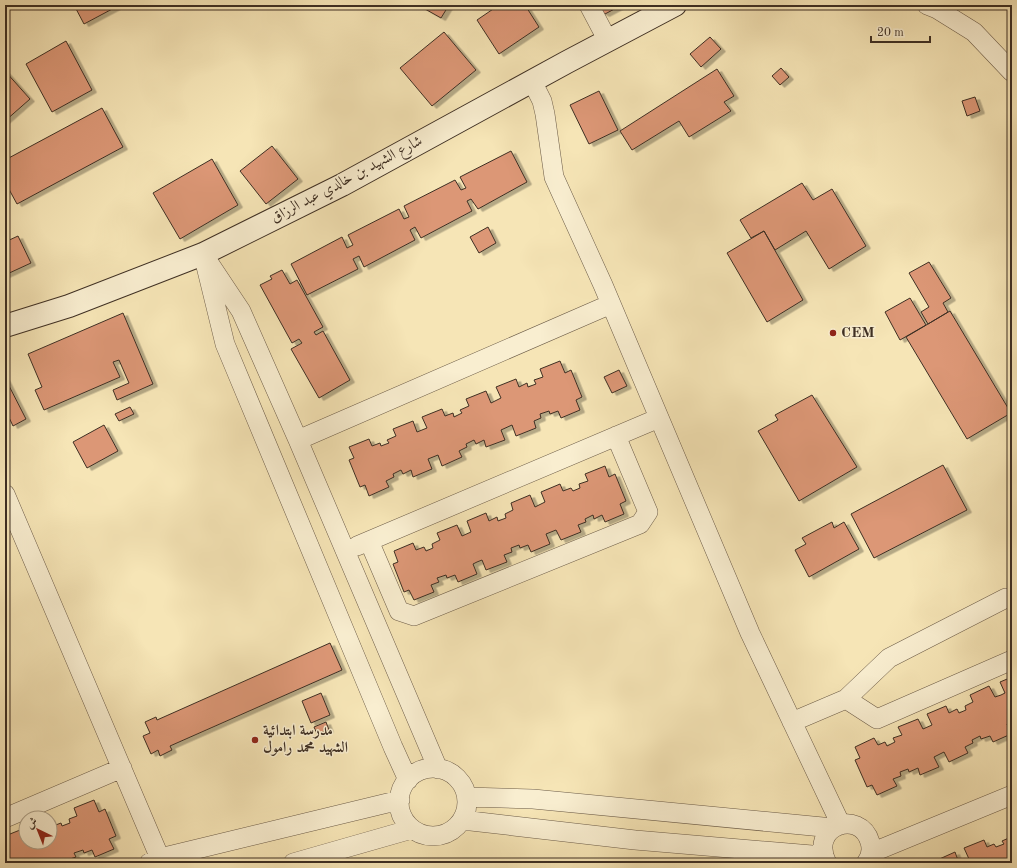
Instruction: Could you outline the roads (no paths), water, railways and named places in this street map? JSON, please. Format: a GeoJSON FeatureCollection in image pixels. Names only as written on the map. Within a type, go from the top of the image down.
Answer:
{"type":"FeatureCollection","features":[{"type":"Feature","properties":{"kind":"main road","name":"شارع الشهيد بن خالدي عبد الرزاق"},"geometry":{"type":"LineString","coordinates":[[5,326],[69,306],[202,254],[342,185],[676,5]]}},
{"type":"Feature","properties":{"kind":"street"},"geometry":{"type":"LineString","coordinates":[[589,5],[608,41]]}},
{"type":"Feature","properties":{"kind":"street"},"geometry":{"type":"LineString","coordinates":[[927,5],[937,9],[974,32],[1012,72]]}},
{"type":"Feature","properties":{"kind":"street"},"geometry":{"type":"LineString","coordinates":[[532,82],[542,101],[554,177],[611,304],[750,633],[792,722],[837,827]]}},
{"type":"Feature","properties":{"kind":"street"},"geometry":{"type":"LineString","coordinates":[[202,254],[241,311],[298,440],[438,769]]}},
{"type":"Feature","properties":{"kind":"street"},"geometry":{"type":"LineString","coordinates":[[202,254],[225,344],[393,748],[408,780]]}},
{"type":"Feature","properties":{"kind":"street"},"geometry":{"type":"LineString","coordinates":[[298,440],[611,304]]}},
{"type":"Feature","properties":{"kind":"street"},"geometry":{"type":"LineString","coordinates":[[345,551],[659,418]]}},
{"type":"Feature","properties":{"kind":"street"},"geometry":{"type":"LineString","coordinates":[[369,541],[399,611],[414,616],[640,524],[648,512],[616,436]]}},
{"type":"Feature","properties":{"kind":"street"},"geometry":{"type":"LineString","coordinates":[[5,494],[122,768],[157,861],[400,800]]}},
{"type":"Feature","properties":{"kind":"street"},"geometry":{"type":"LineString","coordinates":[[792,722],[846,699],[889,658],[1006,598]]}},
{"type":"Feature","properties":{"kind":"street"},"geometry":{"type":"LineString","coordinates":[[846,699],[877,719],[1012,660]]}},
{"type":"Feature","properties":{"kind":"street"},"geometry":{"type":"LineString","coordinates":[[5,818],[122,768]]}},
{"type":"Feature","properties":{"kind":"street"},"geometry":{"type":"LineString","coordinates":[[438,769],[448,772],[457,778],[463,786],[467,797],[467,809],[462,820],[455,828],[445,834],[434,836],[422,834],[412,829],[400,810],[400,800],[402,789],[408,780],[417,773],[438,769]]}},
{"type":"Feature","properties":{"kind":"street"},"geometry":{"type":"LineString","coordinates":[[868,858],[1012,795]]}},
{"type":"Feature","properties":{"kind":"street"},"geometry":{"type":"LineString","coordinates":[[467,797],[533,799],[837,827],[849,824],[864,830],[869,837],[871,845],[868,858]]}},
{"type":"Feature","properties":{"kind":"street"},"geometry":{"type":"LineString","coordinates":[[462,820],[826,860],[822,848],[824,841],[828,834],[837,827]]}},
{"type":"Feature","properties":{"kind":"street"},"geometry":{"type":"LineString","coordinates":[[293,863],[412,829]]}},
{"type":"Feature","properties":{"kind":"place","name":"CEM"},"geometry":{"type":"Point","coordinates":[833,333]}},
{"type":"Feature","properties":{"kind":"place","name":"مدرسة ابتدائية الشهيد محمد رامول"},"geometry":{"type":"Point","coordinates":[255,740]}}]}
